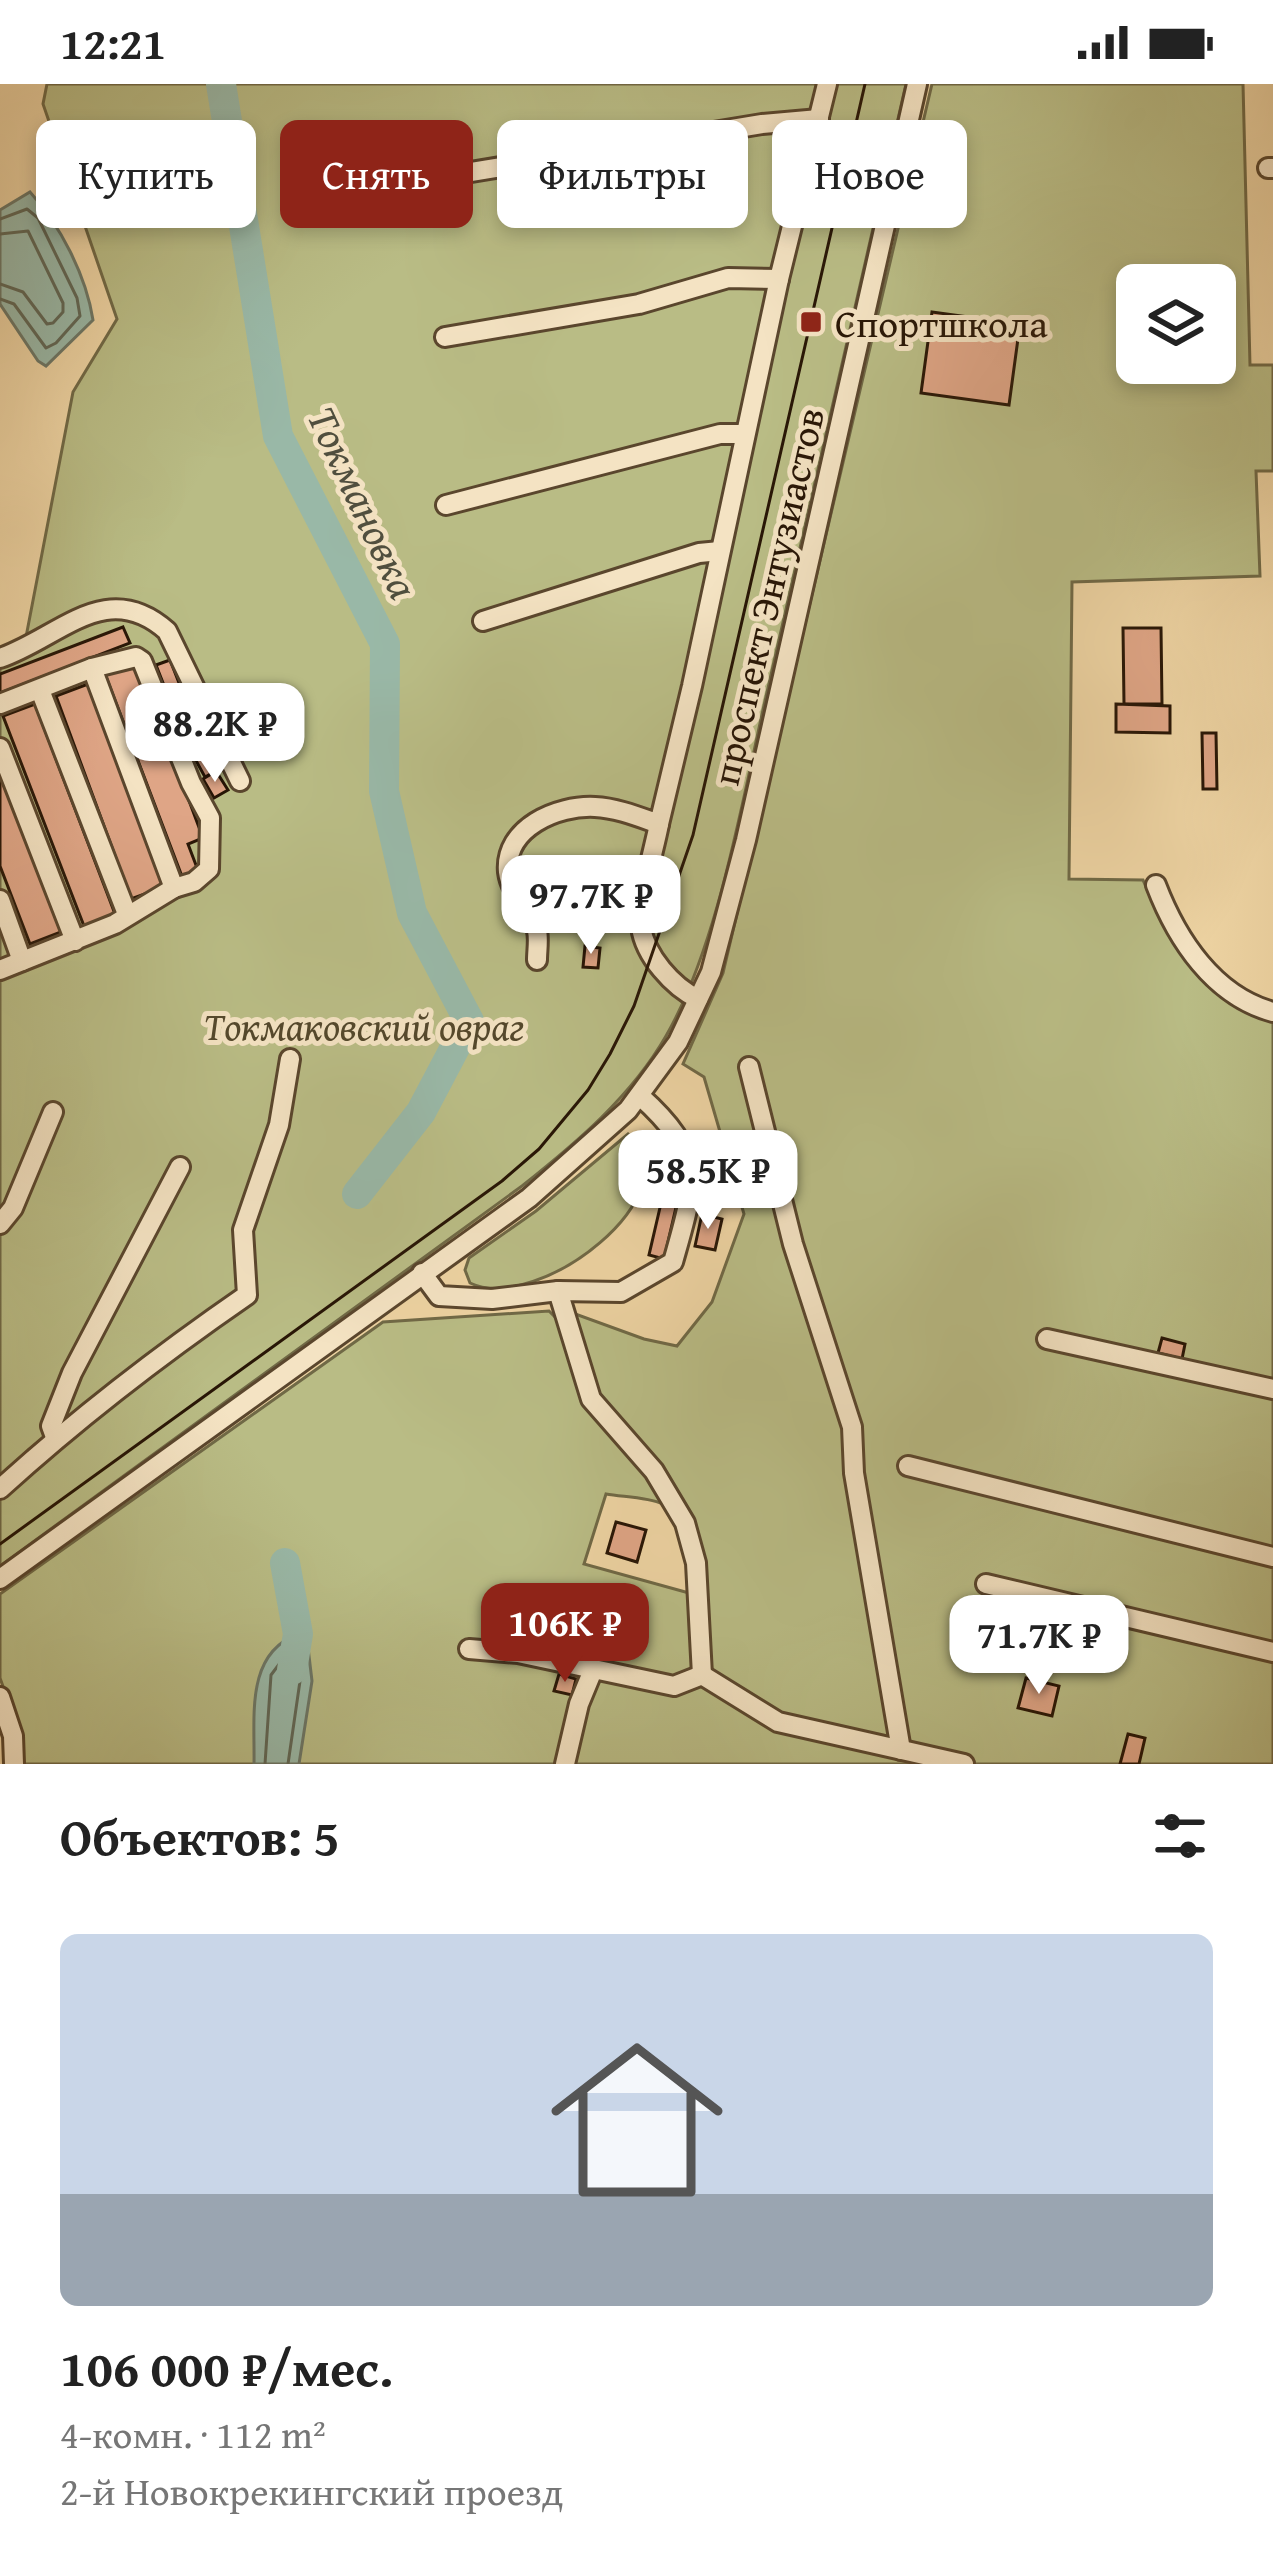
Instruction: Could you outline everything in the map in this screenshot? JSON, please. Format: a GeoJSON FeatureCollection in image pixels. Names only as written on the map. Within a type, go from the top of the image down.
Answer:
{"type":"FeatureCollection","features":[{"type":"Feature","properties":{"kind":"street"},"geometry":{"type":"LineString","coordinates":[[698,999],[680,991],[658,964],[641,926],[744,434],[827,84]]}},
{"type":"Feature","properties":{"kind":"street","name":"проспект Энтузиастов"},"geometry":{"type":"LineString","coordinates":[[0,1579],[529,1198],[640,1096],[678,1042],[711,972],[746,840],[916,84]]}},
{"type":"Feature","properties":{"kind":"street"},"geometry":{"type":"LineString","coordinates":[[473,172],[762,124],[819,119]]}},
{"type":"Feature","properties":{"kind":"street"},"geometry":{"type":"LineString","coordinates":[[445,337],[639,304],[728,278],[779,279]]}},
{"type":"Feature","properties":{"kind":"street"},"geometry":{"type":"LineString","coordinates":[[446,505],[720,434],[744,434]]}},
{"type":"Feature","properties":{"kind":"street"},"geometry":{"type":"LineString","coordinates":[[483,621],[699,553],[720,551]]}},
{"type":"Feature","properties":{"kind":"street"},"geometry":{"type":"LineString","coordinates":[[0,658],[47,638],[89,611],[119,609],[154,620],[167,631],[240,781]]}},
{"type":"Feature","properties":{"kind":"street"},"geometry":{"type":"LineString","coordinates":[[0,704],[92,668],[128,658],[142,661],[190,783],[210,818],[209,869],[194,882],[174,888],[115,924],[0,970]]}},
{"type":"Feature","properties":{"kind":"street"},"geometry":{"type":"LineString","coordinates":[[92,668],[174,888]]}},
{"type":"Feature","properties":{"kind":"street"},"geometry":{"type":"LineString","coordinates":[[40,690],[128,914]]}},
{"type":"Feature","properties":{"kind":"street"},"geometry":{"type":"LineString","coordinates":[[0,748],[75,941]]}},
{"type":"Feature","properties":{"kind":"street"},"geometry":{"type":"LineString","coordinates":[[537,959],[537,932],[508,876],[509,849],[524,831],[546,816],[574,808],[611,810],[659,824]]}},
{"type":"Feature","properties":{"kind":"street"},"geometry":{"type":"LineString","coordinates":[[1156,886],[1184,939],[1216,980],[1238,999],[1273,1012]]}},
{"type":"Feature","properties":{"kind":"street"},"geometry":{"type":"LineString","coordinates":[[0,900],[22,961]]}},
{"type":"Feature","properties":{"kind":"street"},"geometry":{"type":"LineString","coordinates":[[0,1489],[55,1437],[159,1355],[248,1295],[243,1230],[279,1125],[290,1059]]}},
{"type":"Feature","properties":{"kind":"street"},"geometry":{"type":"LineString","coordinates":[[749,1067],[794,1244],[852,1426],[854,1473],[901,1750]]}},
{"type":"Feature","properties":{"kind":"street"},"geometry":{"type":"LineString","coordinates":[[422,1273],[440,1296],[492,1299],[558,1291],[621,1292],[673,1262],[693,1192],[686,1150],[667,1120],[640,1096]]}},
{"type":"Feature","properties":{"kind":"street"},"geometry":{"type":"LineString","coordinates":[[0,1224],[13,1208],[53,1112]]}},
{"type":"Feature","properties":{"kind":"street"},"geometry":{"type":"LineString","coordinates":[[55,1437],[51,1426],[72,1373],[180,1167]]}},
{"type":"Feature","properties":{"kind":"street"},"geometry":{"type":"LineString","coordinates":[[558,1291],[591,1399],[654,1471],[685,1523],[696,1564],[702,1675]]}},
{"type":"Feature","properties":{"kind":"street"},"geometry":{"type":"LineString","coordinates":[[1047,1340],[1273,1389]]}},
{"type":"Feature","properties":{"kind":"street"},"geometry":{"type":"LineString","coordinates":[[908,1466],[1273,1557]]}},
{"type":"Feature","properties":{"kind":"street"},"geometry":{"type":"LineString","coordinates":[[986,1584],[1273,1652]]}},
{"type":"Feature","properties":{"kind":"street"},"geometry":{"type":"LineString","coordinates":[[469,1649],[518,1653],[674,1686],[702,1675]]}},
{"type":"Feature","properties":{"kind":"street"},"geometry":{"type":"LineString","coordinates":[[565,1764],[593,1670]]}},
{"type":"Feature","properties":{"kind":"street"},"geometry":{"type":"LineString","coordinates":[[702,1675],[778,1722],[964,1764]]}},
{"type":"Feature","properties":{"kind":"street"},"geometry":{"type":"LineString","coordinates":[[0,1696],[13,1736],[14,1764]]}},
{"type":"Feature","properties":{"kind":"green space","name":"Токмаковский овраг"},"geometry":{"type":"Polygon","coordinates":[[[47,84],[906,84],[898,120],[772,120],[772,228],[873,228],[728,867],[701,957],[666,1036],[619,1099],[522,1186],[0,1566],[0,649],[26,637],[73,392],[117,319],[86,228],[256,228],[256,120],[49,120],[43,104],[47,84]]]}},
{"type":"Feature","properties":{"kind":"green space"},"geometry":{"type":"Polygon","coordinates":[[[932,84],[1243,84],[1250,365],[1273,365],[1273,471],[1256,471],[1260,576],[1072,582],[1069,879],[1143,880],[1177,947],[1208,985],[1227,1000],[1273,1021],[1273,1764],[21,1764],[20,1734],[0,1678],[0,1594],[383,1322],[549,1311],[561,1323],[570,1312],[677,1346],[712,1302],[744,1214],[704,1077],[683,1064],[723,973],[898,228],[967,228],[967,120],[924,120],[932,84]],[[606,1494],[584,1564],[689,1593],[686,1544],[678,1520],[663,1504],[606,1494]]]}},
{"type":"Feature","properties":{"kind":"green space"},"geometry":{"type":"Polygon","coordinates":[[[628,1134],[644,1159],[642,1187],[626,1216],[600,1243],[533,1282],[499,1288],[470,1283],[465,1270],[469,1258],[536,1211],[628,1134]]]}},
{"type":"Feature","properties":{"kind":"water"},"geometry":{"type":"Polygon","coordinates":[[[30,192],[36,200],[36,228],[56,228],[84,286],[93,320],[46,366],[0,304],[0,210],[30,192]]]}},
{"type":"Feature","properties":{"kind":"water"},"geometry":{"type":"Polygon","coordinates":[[[298,1634],[307,1639],[312,1681],[299,1764],[254,1764],[254,1707],[261,1671],[281,1643],[298,1634]]]}},
{"type":"Feature","properties":{"kind":"building"},"geometry":{"type":"Polygon","coordinates":[[[932,312],[1020,324],[1009,405],[921,393],[932,312]]]}},
{"type":"Feature","properties":{"kind":"building"},"geometry":{"type":"Polygon","coordinates":[[[123,627],[130,643],[0,693],[0,674],[123,627]]]}},
{"type":"Feature","properties":{"kind":"building"},"geometry":{"type":"Polygon","coordinates":[[[1123,628],[1161,628],[1162,704],[1124,704],[1123,628]]]}},
{"type":"Feature","properties":{"kind":"building"},"geometry":{"type":"Polygon","coordinates":[[[170,660],[201,739],[187,744],[156,665],[170,660]]]}},
{"type":"Feature","properties":{"kind":"building"},"geometry":{"type":"Polygon","coordinates":[[[137,662],[203,838],[188,844],[199,873],[183,879],[105,674],[137,662]]]}},
{"type":"Feature","properties":{"kind":"building"},"geometry":{"type":"Polygon","coordinates":[[[88,684],[164,887],[131,899],[56,696],[88,684]]]}},
{"type":"Feature","properties":{"kind":"building"},"geometry":{"type":"Polygon","coordinates":[[[35,704],[115,914],[84,926],[3,716],[35,704]]]}},
{"type":"Feature","properties":{"kind":"building"},"geometry":{"type":"Polygon","coordinates":[[[1116,704],[1170,706],[1170,733],[1116,732],[1116,704]]]}},
{"type":"Feature","properties":{"kind":"building"},"geometry":{"type":"Polygon","coordinates":[[[1202,733],[1216,733],[1217,789],[1203,789],[1202,733]]]}},
{"type":"Feature","properties":{"kind":"building"},"geometry":{"type":"Polygon","coordinates":[[[201,739],[218,770],[205,777],[188,746],[201,739]]]}},
{"type":"Feature","properties":{"kind":"building"},"geometry":{"type":"Polygon","coordinates":[[[216,771],[228,790],[214,798],[203,779],[216,771]]]}},
{"type":"Feature","properties":{"kind":"building"},"geometry":{"type":"Polygon","coordinates":[[[0,773],[61,932],[30,944],[0,866],[0,773]]]}},
{"type":"Feature","properties":{"kind":"building"},"geometry":{"type":"Polygon","coordinates":[[[585,946],[600,948],[598,968],[583,967],[585,946]]]}},
{"type":"Feature","properties":{"kind":"building"},"geometry":{"type":"Polygon","coordinates":[[[665,1186],[680,1190],[664,1259],[649,1255],[665,1186]]]}},
{"type":"Feature","properties":{"kind":"building"},"geometry":{"type":"Polygon","coordinates":[[[702,1214],[722,1219],[715,1250],[695,1246],[702,1214]]]}},
{"type":"Feature","properties":{"kind":"building"},"geometry":{"type":"Polygon","coordinates":[[[1162,1338],[1185,1344],[1182,1359],[1158,1353],[1162,1338]]]}},
{"type":"Feature","properties":{"kind":"building"},"geometry":{"type":"Polygon","coordinates":[[[616,1522],[646,1530],[637,1562],[607,1553],[616,1522]]]}},
{"type":"Feature","properties":{"kind":"building"},"geometry":{"type":"Polygon","coordinates":[[[559,1674],[576,1679],[572,1695],[554,1691],[559,1674]]]}},
{"type":"Feature","properties":{"kind":"building"},"geometry":{"type":"Polygon","coordinates":[[[1026,1678],[1059,1686],[1052,1716],[1018,1708],[1026,1678]]]}},
{"type":"Feature","properties":{"kind":"building"},"geometry":{"type":"Polygon","coordinates":[[[1128,1734],[1145,1738],[1139,1764],[1120,1764],[1128,1734]]]}},
{"type":"Feature","properties":{"kind":"waterway","name":"Токмановка"},"geometry":{"type":"LineString","coordinates":[[221,84],[278,436],[385,644],[384,791],[412,913],[469,1021],[421,1112],[357,1194]]}},
{"type":"Feature","properties":{"kind":"waterway","name":"Токмановка"},"geometry":{"type":"LineString","coordinates":[[285,1563],[298,1634],[292,1670]]}},
{"type":"Feature","properties":{"kind":"tram line"},"geometry":{"type":"LineString","coordinates":[[0,1544],[502,1181],[539,1149],[588,1090],[610,1054],[634,1006],[693,835],[865,84]]}},
{"type":"Feature","properties":{"kind":"place","name":"Спортшкола"},"geometry":{"type":"Point","coordinates":[811,322]}}]}
